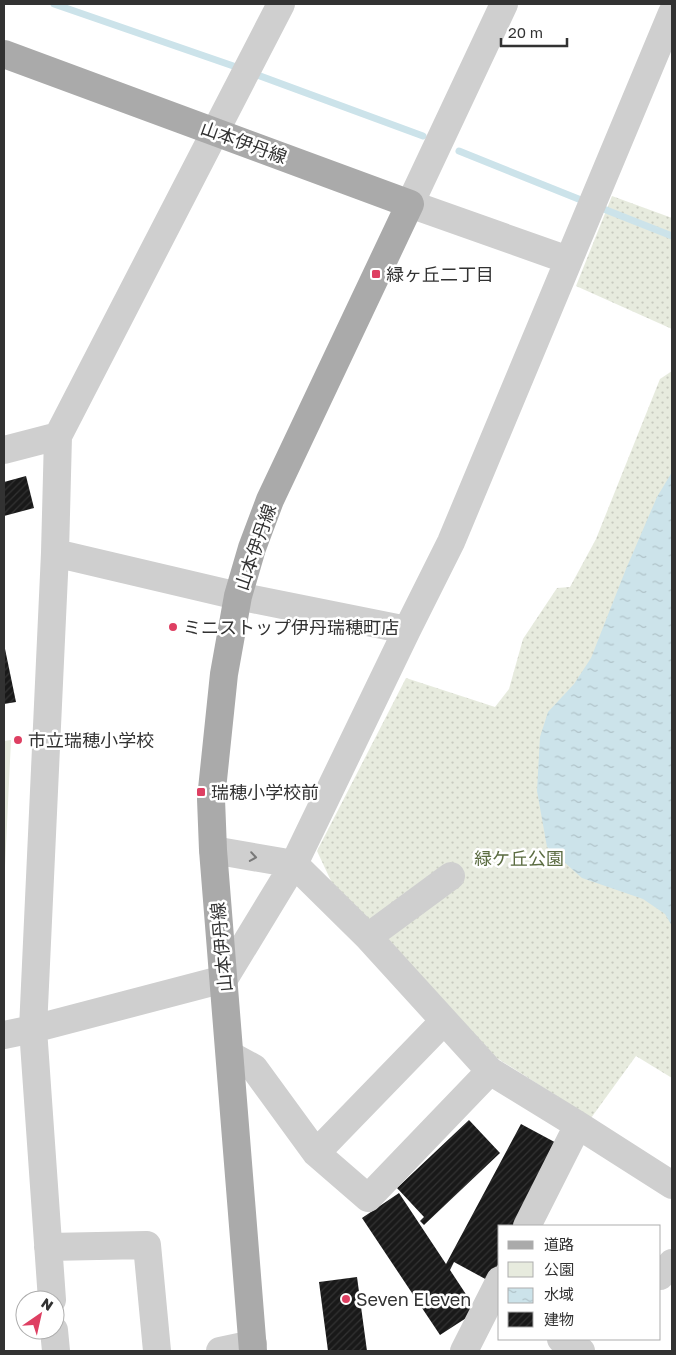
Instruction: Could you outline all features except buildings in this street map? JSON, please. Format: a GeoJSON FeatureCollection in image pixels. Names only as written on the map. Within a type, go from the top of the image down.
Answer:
{"type":"FeatureCollection","features":[{"type":"Feature","properties":{"kind":"main road","name":"山本伊丹線"},"geometry":{"type":"LineString","coordinates":[[4,54],[410,204],[270,500],[252,548],[238,596],[224,674],[211,799],[213,850],[253,1348]]}},
{"type":"Feature","properties":{"kind":"street"},"geometry":{"type":"LineString","coordinates":[[51,1290],[33,1029],[55,553],[58,436],[281,4]]}},
{"type":"Feature","properties":{"kind":"street"},"geometry":{"type":"LineString","coordinates":[[504,4],[410,204],[568,260]]}},
{"type":"Feature","properties":{"kind":"street"},"geometry":{"type":"LineString","coordinates":[[4,1035],[224,979],[294,864],[451,542],[672,13]]}},
{"type":"Feature","properties":{"kind":"street"},"geometry":{"type":"LineString","coordinates":[[4,450],[58,436]]}},
{"type":"Feature","properties":{"kind":"street"},"geometry":{"type":"LineString","coordinates":[[55,553],[238,596],[407,630]]}},
{"type":"Feature","properties":{"kind":"street"},"geometry":{"type":"LineString","coordinates":[[213,850],[294,864],[368,938],[490,1071],[672,1185]]}},
{"type":"Feature","properties":{"kind":"street"},"geometry":{"type":"LineString","coordinates":[[368,938],[451,876]]}},
{"type":"Feature","properties":{"kind":"street"},"geometry":{"type":"LineString","coordinates":[[316,1152],[444,1021]]}},
{"type":"Feature","properties":{"kind":"street"},"geometry":{"type":"LineString","coordinates":[[230,1055],[254,1068],[316,1152],[368,1198],[490,1071]]}},
{"type":"Feature","properties":{"kind":"street"},"geometry":{"type":"LineString","coordinates":[[528,1225],[578,1125]]}},
{"type":"Feature","properties":{"kind":"street"},"geometry":{"type":"LineString","coordinates":[[48,1247],[147,1245],[156,1351]]}},
{"type":"Feature","properties":{"kind":"street"},"geometry":{"type":"LineString","coordinates":[[661,1275],[672,1264]]}},
{"type":"Feature","properties":{"kind":"street"},"geometry":{"type":"LineString","coordinates":[[464,1351],[498,1284]]}},
{"type":"Feature","properties":{"kind":"street"},"geometry":{"type":"LineString","coordinates":[[563,1340],[581,1351]]}},
{"type":"Feature","properties":{"kind":"street"},"geometry":{"type":"LineString","coordinates":[[585,1351],[596,1340]]}},
{"type":"Feature","properties":{"kind":"street"},"geometry":{"type":"LineString","coordinates":[[220,1351],[253,1348]]}},
{"type":"Feature","properties":{"kind":"green space"},"geometry":{"type":"Polygon","coordinates":[[[612,196],[672,218],[672,329],[576,286],[612,196]]]}},
{"type":"Feature","properties":{"kind":"green space","name":"緑ケ丘公園"},"geometry":{"type":"Polygon","coordinates":[[[672,371],[672,1078],[636,1056],[591,1118],[489,1053],[332,883],[317,851],[406,678],[495,707],[509,689],[523,639],[557,588],[570,587],[596,539],[660,379],[672,371]]]}},
{"type":"Feature","properties":{"kind":"green space"},"geometry":{"type":"Polygon","coordinates":[[[11,740],[4,888],[4,741],[11,740]]]}},
{"type":"Feature","properties":{"kind":"water"},"geometry":{"type":"Polygon","coordinates":[[[672,472],[672,926],[665,914],[643,899],[582,878],[547,847],[537,791],[540,737],[548,712],[574,684],[591,658],[657,497],[672,472]]]}},
{"type":"Feature","properties":{"kind":"waterway"},"geometry":{"type":"LineString","coordinates":[[54,4],[242,69]]}},
{"type":"Feature","properties":{"kind":"waterway"},"geometry":{"type":"LineString","coordinates":[[252,73],[423,136]]}},
{"type":"Feature","properties":{"kind":"waterway"},"geometry":{"type":"LineString","coordinates":[[459,151],[586,202]]}},
{"type":"Feature","properties":{"kind":"waterway"},"geometry":{"type":"LineString","coordinates":[[596,206],[672,236]]}},
{"type":"Feature","properties":{"kind":"place","name":"緑ヶ丘二丁目"},"geometry":{"type":"Point","coordinates":[376,274]}},
{"type":"Feature","properties":{"kind":"place","name":"ミニストップ伊丹瑞穂町店"},"geometry":{"type":"Point","coordinates":[173,627]}},
{"type":"Feature","properties":{"kind":"place","name":"市立瑞穂小学校"},"geometry":{"type":"Point","coordinates":[18,740]}},
{"type":"Feature","properties":{"kind":"place","name":"瑞穂小学校前"},"geometry":{"type":"Point","coordinates":[201,792]}},
{"type":"Feature","properties":{"kind":"place","name":"Seven Eleven"},"geometry":{"type":"Point","coordinates":[346,1299]}}]}
